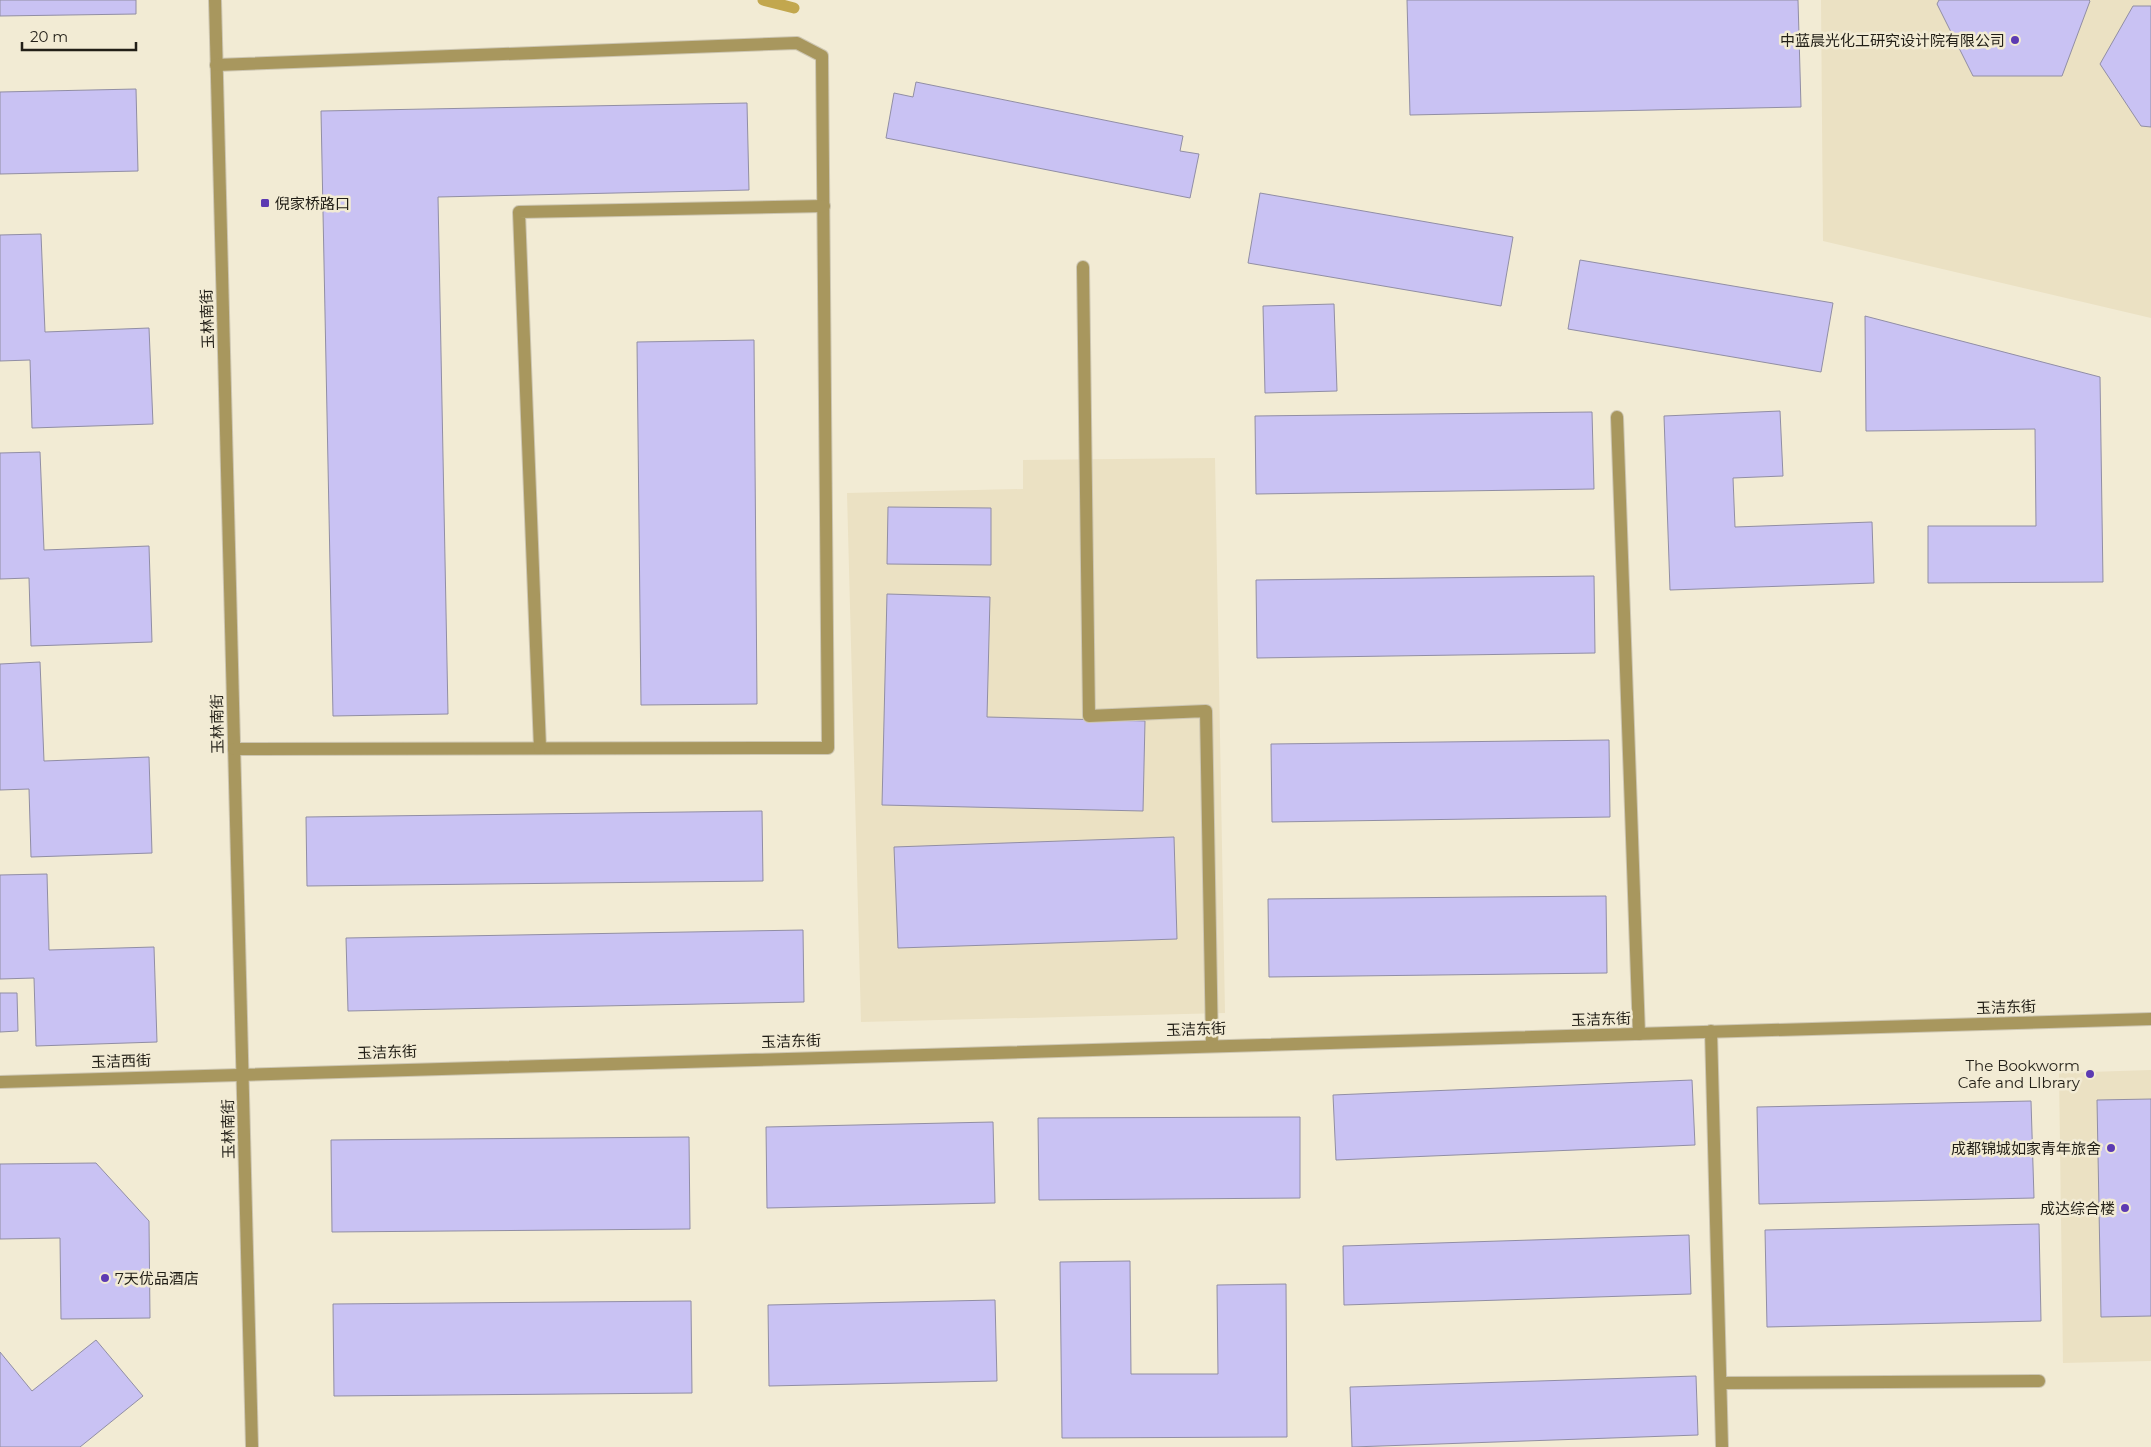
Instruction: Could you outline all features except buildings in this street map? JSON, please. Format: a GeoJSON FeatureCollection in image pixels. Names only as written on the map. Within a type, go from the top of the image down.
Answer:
{"type":"FeatureCollection","features":[{"type":"Feature","properties":{"kind":"street","name":"玉林南街"},"geometry":{"type":"LineString","coordinates":[[215,0],[252,1447]]}},
{"type":"Feature","properties":{"kind":"street"},"geometry":{"type":"LineString","coordinates":[[216,65],[797,43],[822,56],[828,748],[234,749]]}},
{"type":"Feature","properties":{"kind":"street"},"geometry":{"type":"LineString","coordinates":[[540,748],[519,212],[824,206]]}},
{"type":"Feature","properties":{"kind":"street"},"geometry":{"type":"LineString","coordinates":[[1084,268],[1089,716],[1206,711],[1212,1045]]}},
{"type":"Feature","properties":{"kind":"street"},"geometry":{"type":"LineString","coordinates":[[1617,417],[1639,1034]]}},
{"type":"Feature","properties":{"kind":"street","name":"玉洁东街"},"geometry":{"type":"LineString","coordinates":[[242,1073],[2151,1019]]}},
{"type":"Feature","properties":{"kind":"street"},"geometry":{"type":"LineString","coordinates":[[1712,1031],[1722,1447]]}},
{"type":"Feature","properties":{"kind":"street","name":"玉洁西街"},"geometry":{"type":"LineString","coordinates":[[0,1082],[242,1073]]}},
{"type":"Feature","properties":{"kind":"street"},"geometry":{"type":"LineString","coordinates":[[1721,1383],[2039,1381]]}},
{"type":"Feature","properties":{"kind":"shaded area"},"geometry":{"type":"Polygon","coordinates":[[[1821,0],[2151,0],[2151,318],[1823,241],[1821,0]]]}},
{"type":"Feature","properties":{"kind":"shaded area"},"geometry":{"type":"Polygon","coordinates":[[[1215,458],[1225,1013],[861,1022],[847,493],[1023,489],[1023,460],[1215,458]]]}},
{"type":"Feature","properties":{"kind":"shaded area"},"geometry":{"type":"Polygon","coordinates":[[[2151,1070],[2151,1361],[2063,1363],[2059,1073],[2151,1070]]]}},
{"type":"Feature","properties":{"kind":"waterway"},"geometry":{"type":"LineString","coordinates":[[763,0],[794,8]]}},
{"type":"Feature","properties":{"kind":"place","name":"中蓝晨光化工研究设计院有限公司"},"geometry":{"type":"Point","coordinates":[2015,40]}},
{"type":"Feature","properties":{"kind":"place","name":"倪家桥路口"},"geometry":{"type":"Point","coordinates":[265,203]}},
{"type":"Feature","properties":{"kind":"place","name":"The Bookworm Cafe and LIbrary"},"geometry":{"type":"Point","coordinates":[2090,1074]}},
{"type":"Feature","properties":{"kind":"place","name":"成都锦城如家青年旅舍"},"geometry":{"type":"Point","coordinates":[2111,1148]}},
{"type":"Feature","properties":{"kind":"place","name":"成达综合楼"},"geometry":{"type":"Point","coordinates":[2125,1208]}},
{"type":"Feature","properties":{"kind":"place","name":"7天优品酒店"},"geometry":{"type":"Point","coordinates":[105,1278]}}]}
